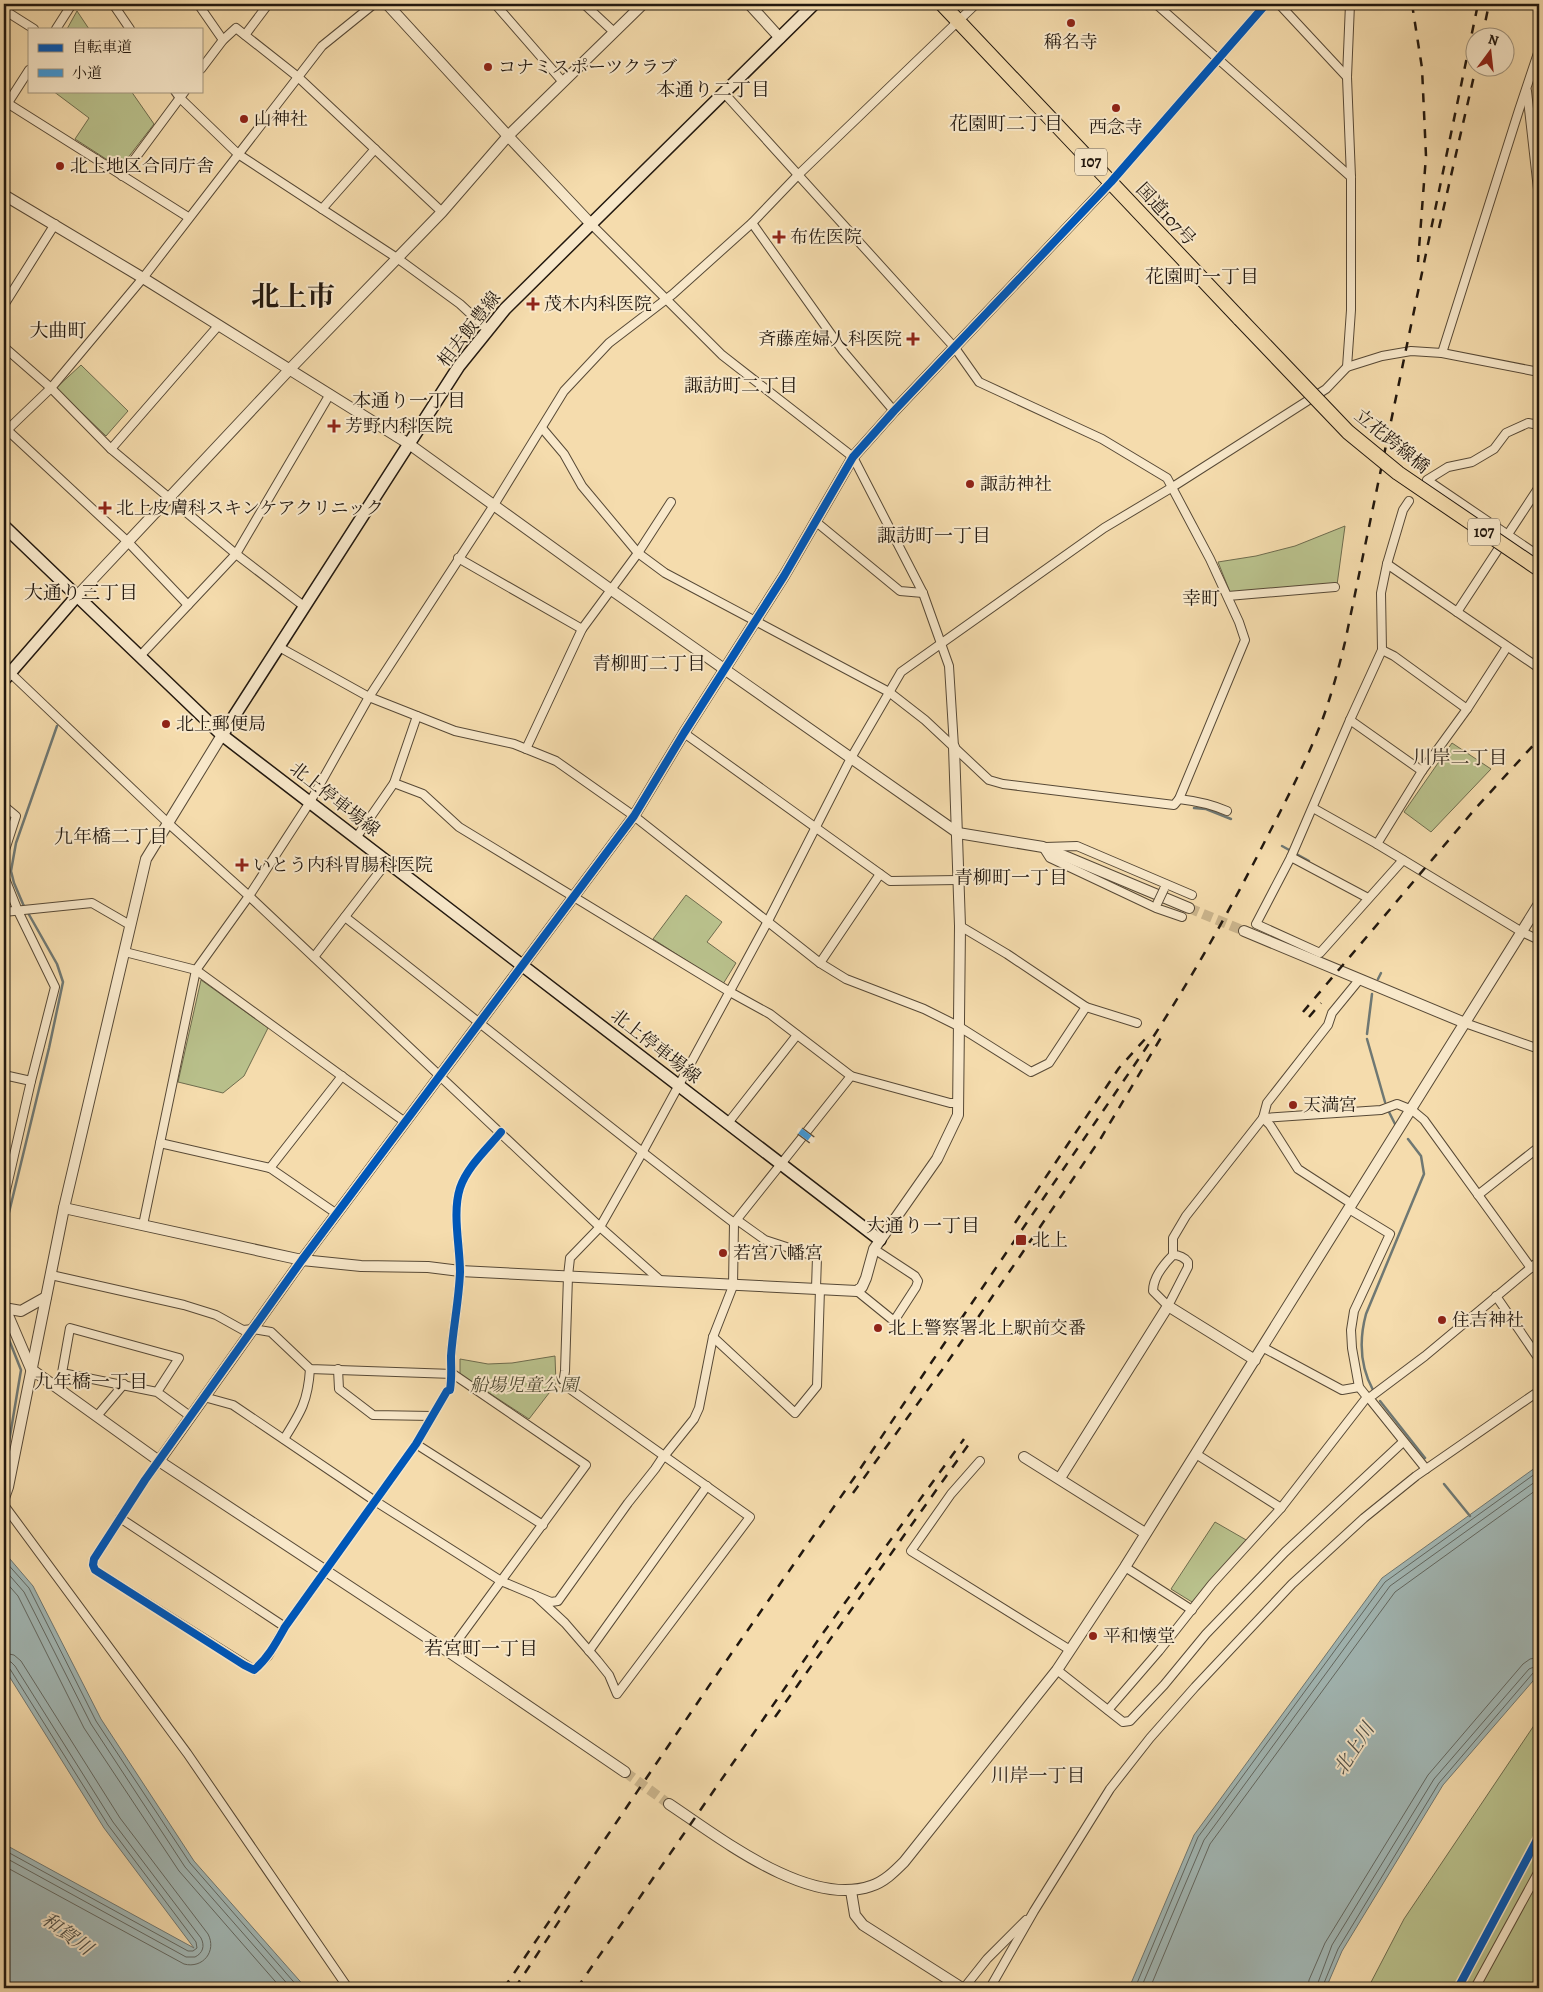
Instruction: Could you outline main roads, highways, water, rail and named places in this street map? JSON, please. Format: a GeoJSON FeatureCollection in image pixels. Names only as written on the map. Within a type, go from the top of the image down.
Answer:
{"type":"FeatureCollection","features":[{"type":"Feature","properties":{"kind":"highway","name":"国道107号"},"geometry":{"type":"LineString","coordinates":[[942,4],[1240,319]]}},
{"type":"Feature","properties":{"kind":"highway","name":"立花跨線橋"},"geometry":{"type":"LineString","coordinates":[[1240,319],[1348,432],[1398,473],[1539,569]]}},
{"type":"Feature","properties":{"kind":"main road","name":"相去飯豊線"},"geometry":{"type":"LineString","coordinates":[[222,735],[459,366],[505,309],[814,4]]}},
{"type":"Feature","properties":{"kind":"main road","name":"北上停車場線"},"geometry":{"type":"LineString","coordinates":[[4,526],[76,597],[141,655],[222,735],[781,1164],[877,1244]]}},
{"type":"Feature","properties":{"kind":"main road"},"geometry":{"type":"LineString","coordinates":[[6,673],[76,597]]}},
{"type":"Feature","properties":{"kind":"water","name":"北上川"},"geometry":{"type":"Polygon","coordinates":[[[1539,1465],[1539,1674],[1443,1785],[1342,1951],[1326,1988],[1129,1988],[1194,1835],[1382,1578],[1539,1465]]]}},
{"type":"Feature","properties":{"kind":"water","name":"和賀川"},"geometry":{"type":"Polygon","coordinates":[[[4,1552],[33,1586],[101,1719],[194,1861],[306,1988],[10,1988],[4,1983],[4,1844],[194,1948],[104,1828],[4,1668],[4,1552]]]}},
{"type":"Feature","properties":{"kind":"waterway"},"geometry":{"type":"LineString","coordinates":[[4,1233],[63,982],[57,964],[23,904],[11,871],[16,843],[57,726]]}},
{"type":"Feature","properties":{"kind":"waterway"},"geometry":{"type":"LineString","coordinates":[[1194,808],[1206,809],[1231,819]]}},
{"type":"Feature","properties":{"kind":"waterway"},"geometry":{"type":"LineString","coordinates":[[1282,846],[1309,861]]}},
{"type":"Feature","properties":{"kind":"waterway"},"geometry":{"type":"LineString","coordinates":[[1378,979],[1381,973]]}},
{"type":"Feature","properties":{"kind":"waterway"},"geometry":{"type":"LineString","coordinates":[[1367,1034],[1372,994]]}},
{"type":"Feature","properties":{"kind":"waterway"},"geometry":{"type":"LineString","coordinates":[[1367,1039],[1385,1102]]}},
{"type":"Feature","properties":{"kind":"waterway"},"geometry":{"type":"LineString","coordinates":[[1388,1110],[1396,1126]]}},
{"type":"Feature","properties":{"kind":"waterway"},"geometry":{"type":"LineString","coordinates":[[1373,1390],[1365,1372],[1362,1353],[1362,1333],[1366,1314],[1424,1174],[1421,1156],[1408,1139]]}},
{"type":"Feature","properties":{"kind":"waterway"},"geometry":{"type":"LineString","coordinates":[[4,1327],[21,1370],[4,1472]]}},
{"type":"Feature","properties":{"kind":"waterway"},"geometry":{"type":"LineString","coordinates":[[1380,1401],[1425,1458]]}},
{"type":"Feature","properties":{"kind":"waterway"},"geometry":{"type":"LineString","coordinates":[[1444,1484],[1470,1516]]}},
{"type":"Feature","properties":{"kind":"tunnel"},"geometry":{"type":"LineString","coordinates":[[1189,908],[1244,931]]}},
{"type":"Feature","properties":{"kind":"tunnel"},"geometry":{"type":"LineString","coordinates":[[625,1772],[669,1804]]}},
{"type":"Feature","properties":{"kind":"railway"},"geometry":{"type":"LineString","coordinates":[[1412,4],[1422,68],[1426,156],[1418,262]]}},
{"type":"Feature","properties":{"kind":"railway"},"geometry":{"type":"LineString","coordinates":[[504,1988],[1146,1048],[1208,946],[1288,796],[1323,718],[1345,642],[1478,4]]}},
{"type":"Feature","properties":{"kind":"railway"},"geometry":{"type":"LineString","coordinates":[[1484,28],[1489,4]]}},
{"type":"Feature","properties":{"kind":"railway"},"geometry":{"type":"LineString","coordinates":[[1439,228],[1473,78]]}},
{"type":"Feature","properties":{"kind":"railway"},"geometry":{"type":"LineString","coordinates":[[1303,1012],[1475,809],[1539,739]]}},
{"type":"Feature","properties":{"kind":"railway"},"geometry":{"type":"LineString","coordinates":[[1309,1017],[1321,1003]]}},
{"type":"Feature","properties":{"kind":"railway"},"geometry":{"type":"LineString","coordinates":[[853,1493],[942,1370],[1101,1138],[1162,1036]]}},
{"type":"Feature","properties":{"kind":"railway"},"geometry":{"type":"LineString","coordinates":[[1015,1223],[1119,1068],[1146,1038]]}},
{"type":"Feature","properties":{"kind":"railway"},"geometry":{"type":"LineString","coordinates":[[577,1988],[823,1633],[964,1439]]}},
{"type":"Feature","properties":{"kind":"railway"},"geometry":{"type":"LineString","coordinates":[[775,1717],[969,1444]]}},
{"type":"Feature","properties":{"kind":"railway"},"geometry":{"type":"LineString","coordinates":[[515,1988],[571,1903]]}},
{"type":"Feature","properties":{"kind":"place","name":"稱名寺"},"geometry":{"type":"Point","coordinates":[1071,23]}},
{"type":"Feature","properties":{"kind":"place","name":"コナミスポーツクラブ"},"geometry":{"type":"Point","coordinates":[488,67]}},
{"type":"Feature","properties":{"kind":"place","name":"西念寺"},"geometry":{"type":"Point","coordinates":[1116,108]}},
{"type":"Feature","properties":{"kind":"place","name":"山神社"},"geometry":{"type":"Point","coordinates":[244,119]}},
{"type":"Feature","properties":{"kind":"place","name":"北上地区合同庁舎"},"geometry":{"type":"Point","coordinates":[60,166]}},
{"type":"Feature","properties":{"kind":"place","name":"布佐医院"},"geometry":{"type":"Point","coordinates":[779,237]}},
{"type":"Feature","properties":{"kind":"place","name":"茂木内科医院"},"geometry":{"type":"Point","coordinates":[533,304]}},
{"type":"Feature","properties":{"kind":"place","name":"斉藤産婦人科医院"},"geometry":{"type":"Point","coordinates":[913,339]}},
{"type":"Feature","properties":{"kind":"place","name":"芳野内科医院"},"geometry":{"type":"Point","coordinates":[334,426]}},
{"type":"Feature","properties":{"kind":"place","name":"諏訪神社"},"geometry":{"type":"Point","coordinates":[970,484]}},
{"type":"Feature","properties":{"kind":"place","name":"北上皮膚科スキンケアクリニック"},"geometry":{"type":"Point","coordinates":[105,508]}},
{"type":"Feature","properties":{"kind":"place","name":"北上郵便局"},"geometry":{"type":"Point","coordinates":[166,724]}},
{"type":"Feature","properties":{"kind":"place","name":"いとう内科胃腸科医院"},"geometry":{"type":"Point","coordinates":[242,865]}},
{"type":"Feature","properties":{"kind":"place","name":"天満宮"},"geometry":{"type":"Point","coordinates":[1293,1105]}},
{"type":"Feature","properties":{"kind":"place","name":"北上"},"geometry":{"type":"Point","coordinates":[1021,1240]}},
{"type":"Feature","properties":{"kind":"place","name":"若宮八幡宮"},"geometry":{"type":"Point","coordinates":[723,1253]}},
{"type":"Feature","properties":{"kind":"place","name":"住吉神社"},"geometry":{"type":"Point","coordinates":[1442,1320]}},
{"type":"Feature","properties":{"kind":"place","name":"北上警察署北上駅前交番"},"geometry":{"type":"Point","coordinates":[878,1328]}},
{"type":"Feature","properties":{"kind":"place","name":"平和懐堂"},"geometry":{"type":"Point","coordinates":[1093,1636]}},
{"type":"Feature","properties":{"kind":"district","name":"本通り二丁目"},"geometry":{"type":"Point","coordinates":[713,90]}},
{"type":"Feature","properties":{"kind":"district","name":"花園町二丁目"},"geometry":{"type":"Point","coordinates":[1006,124]}},
{"type":"Feature","properties":{"kind":"district","name":"花園町一丁目"},"geometry":{"type":"Point","coordinates":[1202,277]}},
{"type":"Feature","properties":{"kind":"district","name":"北上市"},"geometry":{"type":"Point","coordinates":[293,297]}},
{"type":"Feature","properties":{"kind":"district","name":"大曲町"},"geometry":{"type":"Point","coordinates":[58,331]}},
{"type":"Feature","properties":{"kind":"district","name":"諏訪町二丁目"},"geometry":{"type":"Point","coordinates":[741,386]}},
{"type":"Feature","properties":{"kind":"district","name":"本通り一丁目"},"geometry":{"type":"Point","coordinates":[409,401]}},
{"type":"Feature","properties":{"kind":"district","name":"諏訪町一丁目"},"geometry":{"type":"Point","coordinates":[934,536]}},
{"type":"Feature","properties":{"kind":"district","name":"大通り三丁目"},"geometry":{"type":"Point","coordinates":[81,593]}},
{"type":"Feature","properties":{"kind":"district","name":"幸町"},"geometry":{"type":"Point","coordinates":[1201,599]}},
{"type":"Feature","properties":{"kind":"district","name":"青柳町二丁目"},"geometry":{"type":"Point","coordinates":[649,664]}},
{"type":"Feature","properties":{"kind":"district","name":"川岸二丁目"},"geometry":{"type":"Point","coordinates":[1460,758]}},
{"type":"Feature","properties":{"kind":"district","name":"九年橋二丁目"},"geometry":{"type":"Point","coordinates":[111,837]}},
{"type":"Feature","properties":{"kind":"district","name":"青柳町一丁目"},"geometry":{"type":"Point","coordinates":[1011,878]}},
{"type":"Feature","properties":{"kind":"district","name":"大通り一丁目"},"geometry":{"type":"Point","coordinates":[923,1226]}},
{"type":"Feature","properties":{"kind":"district","name":"九年橋一丁目"},"geometry":{"type":"Point","coordinates":[91,1382]}},
{"type":"Feature","properties":{"kind":"district","name":"若宮町一丁目"},"geometry":{"type":"Point","coordinates":[481,1649]}},
{"type":"Feature","properties":{"kind":"district","name":"川岸一丁目"},"geometry":{"type":"Point","coordinates":[1038,1776]}},
{"type":"Feature","properties":{"kind":"park label","name":"船場児童公園"},"geometry":{"type":"Point","coordinates":[524,1385]}}]}
